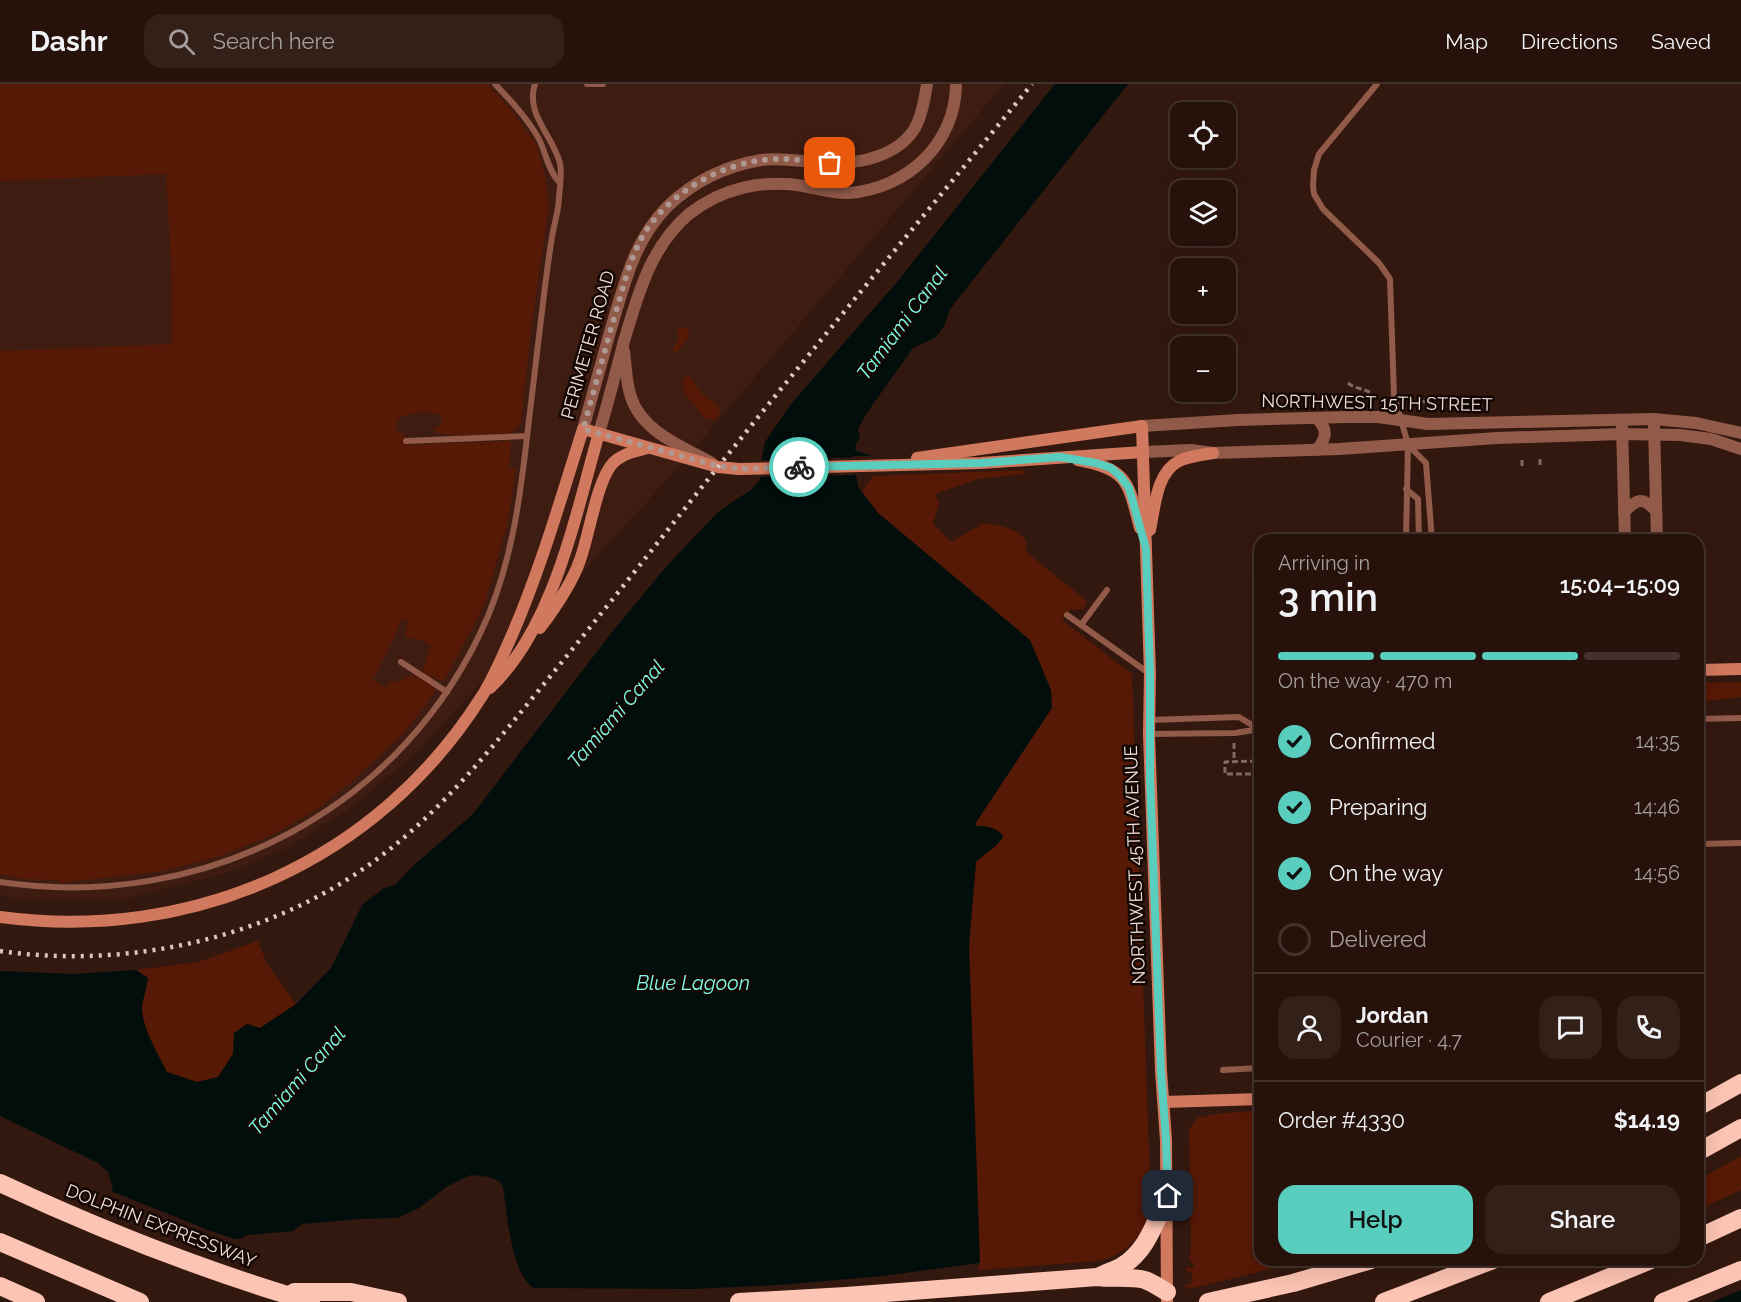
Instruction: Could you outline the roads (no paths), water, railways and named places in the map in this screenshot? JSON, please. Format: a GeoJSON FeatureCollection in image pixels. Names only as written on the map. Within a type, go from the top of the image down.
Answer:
{"type":"FeatureCollection","features":[{"type":"Feature","properties":{"kind":"highway"},"geometry":{"type":"LineString","coordinates":[[1704,1104],[1741,1083]]}},
{"type":"Feature","properties":{"kind":"highway"},"geometry":{"type":"LineString","coordinates":[[1704,1149],[1741,1128]]}},
{"type":"Feature","properties":{"kind":"highway","name":"DOLPHIN EXPRESSWAY"},"geometry":{"type":"LineString","coordinates":[[0,1182],[75,1217],[155,1250],[310,1302]]}},
{"type":"Feature","properties":{"kind":"highway"},"geometry":{"type":"LineString","coordinates":[[1097,1277],[1121,1266],[1139,1251],[1154,1227],[1168,1196]]}},
{"type":"Feature","properties":{"kind":"highway"},"geometry":{"type":"LineString","coordinates":[[1704,1235],[1741,1218]]}},
{"type":"Feature","properties":{"kind":"highway"},"geometry":{"type":"LineString","coordinates":[[0,1242],[140,1302]]}},
{"type":"Feature","properties":{"kind":"highway"},"geometry":{"type":"LineString","coordinates":[[1208,1302],[1293,1283],[1351,1266]]}},
{"type":"Feature","properties":{"kind":"highway"},"geometry":{"type":"LineString","coordinates":[[1384,1302],[1477,1266]]}},
{"type":"Feature","properties":{"kind":"highway"},"geometry":{"type":"LineString","coordinates":[[1549,1302],[1636,1266]]}},
{"type":"Feature","properties":{"kind":"highway"},"geometry":{"type":"LineString","coordinates":[[1663,1302],[1741,1270]]}},
{"type":"Feature","properties":{"kind":"highway"},"geometry":{"type":"LineString","coordinates":[[740,1302],[1097,1277],[1147,1280],[1167,1297]]}},
{"type":"Feature","properties":{"kind":"highway"},"geometry":{"type":"LineString","coordinates":[[2,1287],[36,1302]]}},
{"type":"Feature","properties":{"kind":"highway"},"geometry":{"type":"LineString","coordinates":[[278,1292],[351,1292],[398,1302]]}},
{"type":"Feature","properties":{"kind":"street","name":"PERIMETER ROAD"},"geometry":{"type":"LineString","coordinates":[[483,695],[531,590],[583,429],[634,255],[650,226],[669,204],[691,186],[739,165],[763,160],[850,162],[868,160],[877,156],[900,143],[914,128],[923,104],[927,84]]}},
{"type":"Feature","properties":{"kind":"street","name":"PERIMETER ROAD"},"geometry":{"type":"LineString","coordinates":[[0,917],[58,922],[128,920],[178,912],[204,905],[266,883],[334,846],[356,831],[396,797],[437,757],[483,695],[503,676],[541,614],[553,587],[640,286],[647,270],[676,226],[690,214],[725,192],[763,183],[850,193],[882,186],[896,180],[936,148],[953,110],[956,84]]}},
{"type":"Feature","properties":{"kind":"street"},"geometry":{"type":"LineString","coordinates":[[623,346],[632,400],[646,422],[657,433],[718,466]]}},
{"type":"Feature","properties":{"kind":"street","name":"NORTHWEST 15TH STREET"},"geometry":{"type":"LineString","coordinates":[[870,465],[1142,426],[1238,420],[1378,417],[1428,424],[1654,419],[1696,423],[1741,433]]}},
{"type":"Feature","properties":{"kind":"street"},"geometry":{"type":"LineString","coordinates":[[1317,418],[1324,426],[1325,433],[1324,441],[1317,450]]}},
{"type":"Feature","properties":{"kind":"street"},"geometry":{"type":"LineString","coordinates":[[1622,419],[1625,534]]}},
{"type":"Feature","properties":{"kind":"street"},"geometry":{"type":"LineString","coordinates":[[1654,419],[1657,534]]}},
{"type":"Feature","properties":{"kind":"street","name":"NORTHWEST 45TH AVENUE"},"geometry":{"type":"LineString","coordinates":[[1142,426],[1150,674],[1149,734],[1168,1196],[1167,1297]]}},
{"type":"Feature","properties":{"kind":"street","name":"NORTHWEST 15TH STREET"},"geometry":{"type":"LineString","coordinates":[[583,429],[718,466],[739,469],[981,463],[1191,450],[1213,453],[1317,450],[1497,438],[1622,434],[1680,435],[1711,439],[1741,449]]}},
{"type":"Feature","properties":{"kind":"street"},"geometry":{"type":"LineString","coordinates":[[516,658],[550,614],[576,569],[605,477],[612,464],[622,456],[648,447]]}},
{"type":"Feature","properties":{"kind":"street"},"geometry":{"type":"LineString","coordinates":[[1146,549],[1157,493],[1166,473],[1183,459],[1213,453]]}},
{"type":"Feature","properties":{"kind":"street"},"geometry":{"type":"LineString","coordinates":[[1060,457],[1111,468],[1120,476],[1129,488],[1146,549]]}},
{"type":"Feature","properties":{"kind":"street"},"geometry":{"type":"LineString","coordinates":[[1624,512],[1633,502],[1640,501],[1648,502],[1656,511]]}},
{"type":"Feature","properties":{"kind":"street"},"geometry":{"type":"LineString","coordinates":[[1704,670],[1741,669]]}},
{"type":"Feature","properties":{"kind":"street"},"geometry":{"type":"LineString","coordinates":[[1164,1102],[1254,1099]]}},
{"type":"Feature","properties":{"kind":"lane"},"geometry":{"type":"LineString","coordinates":[[495,84],[525,118],[538,137],[552,174],[559,182]]}},
{"type":"Feature","properties":{"kind":"lane"},"geometry":{"type":"LineString","coordinates":[[0,882],[70,889],[129,885],[197,872],[251,852],[310,822],[362,785],[404,745],[447,692],[482,629],[502,576],[517,521],[544,297],[562,173],[549,136],[532,105],[535,84]]}},
{"type":"Feature","properties":{"kind":"lane"},"geometry":{"type":"LineString","coordinates":[[587,84],[603,84]]}},
{"type":"Feature","properties":{"kind":"lane"},"geometry":{"type":"LineString","coordinates":[[1377,84],[1319,154],[1314,170],[1313,186],[1314,194],[1323,209],[1379,263],[1390,279],[1394,396],[1408,444],[1406,534]]}},
{"type":"Feature","properties":{"kind":"lane"},"geometry":{"type":"LineString","coordinates":[[406,441],[527,436]]}},
{"type":"Feature","properties":{"kind":"lane"},"geometry":{"type":"LineString","coordinates":[[1408,444],[1426,463],[1432,534]]}},
{"type":"Feature","properties":{"kind":"lane"},"geometry":{"type":"LineString","coordinates":[[1406,489],[1418,499],[1419,534]]}},
{"type":"Feature","properties":{"kind":"lane"},"geometry":{"type":"LineString","coordinates":[[1081,625],[1107,590]]}},
{"type":"Feature","properties":{"kind":"lane"},"geometry":{"type":"LineString","coordinates":[[1067,615],[1150,674]]}},
{"type":"Feature","properties":{"kind":"lane"},"geometry":{"type":"LineString","coordinates":[[401,662],[447,692]]}},
{"type":"Feature","properties":{"kind":"lane"},"geometry":{"type":"LineString","coordinates":[[1149,720],[1239,717],[1254,726]]}},
{"type":"Feature","properties":{"kind":"lane"},"geometry":{"type":"LineString","coordinates":[[1704,719],[1741,718]]}},
{"type":"Feature","properties":{"kind":"lane"},"geometry":{"type":"LineString","coordinates":[[1149,734],[1235,733],[1254,729]]}},
{"type":"Feature","properties":{"kind":"lane"},"geometry":{"type":"LineString","coordinates":[[1704,844],[1741,843]]}},
{"type":"Feature","properties":{"kind":"lane"},"geometry":{"type":"LineString","coordinates":[[1223,1070],[1254,1068]]}},
{"type":"Feature","properties":{"kind":"water","name":"Blue Lagoon"},"geometry":{"type":"Polygon","coordinates":[[[1055,84],[1128,84],[950,309],[944,326],[935,338],[913,348],[866,414],[858,429],[860,438],[855,450],[872,456],[853,456],[858,487],[878,513],[1030,640],[1051,690],[1052,708],[975,824],[995,829],[1003,836],[976,862],[969,945],[980,1263],[882,1276],[780,1285],[693,1289],[534,1288],[526,1281],[515,1257],[503,1187],[499,1181],[489,1177],[471,1175],[448,1186],[419,1208],[398,1218],[302,1224],[293,1231],[225,1239],[53,1276],[113,1189],[108,1172],[98,1163],[0,1116],[0,971],[74,974],[136,970],[148,978],[142,1014],[151,1040],[167,1072],[197,1082],[218,1077],[233,1054],[234,1033],[247,1024],[260,1028],[296,1004],[331,968],[362,905],[384,888],[395,885],[415,864],[473,814],[612,632],[665,568],[718,512],[752,489],[760,480],[765,442],[791,404],[897,282],[1055,84]]]}},
{"type":"Feature","properties":{"kind":"water"},"geometry":{"type":"Polygon","coordinates":[[[1741,1290],[1741,1302],[1712,1302],[1741,1290]]]}},
{"type":"Feature","properties":{"kind":"railway"},"geometry":{"type":"LineString","coordinates":[[0,951],[90,956],[135,953],[225,934],[268,920],[309,901],[348,879],[403,838],[428,816],[496,743],[775,397],[1032,84]]}},
{"type":"Feature","properties":{"kind":"water label","name":"Tamiami Canal"},"geometry":{"type":"Point","coordinates":[902,323]}},
{"type":"Feature","properties":{"kind":"water label","name":"Tamiami Canal"},"geometry":{"type":"Point","coordinates":[616,714]}},
{"type":"Feature","properties":{"kind":"water label","name":"Tamiami Canal"},"geometry":{"type":"Point","coordinates":[297,1081]}}]}
